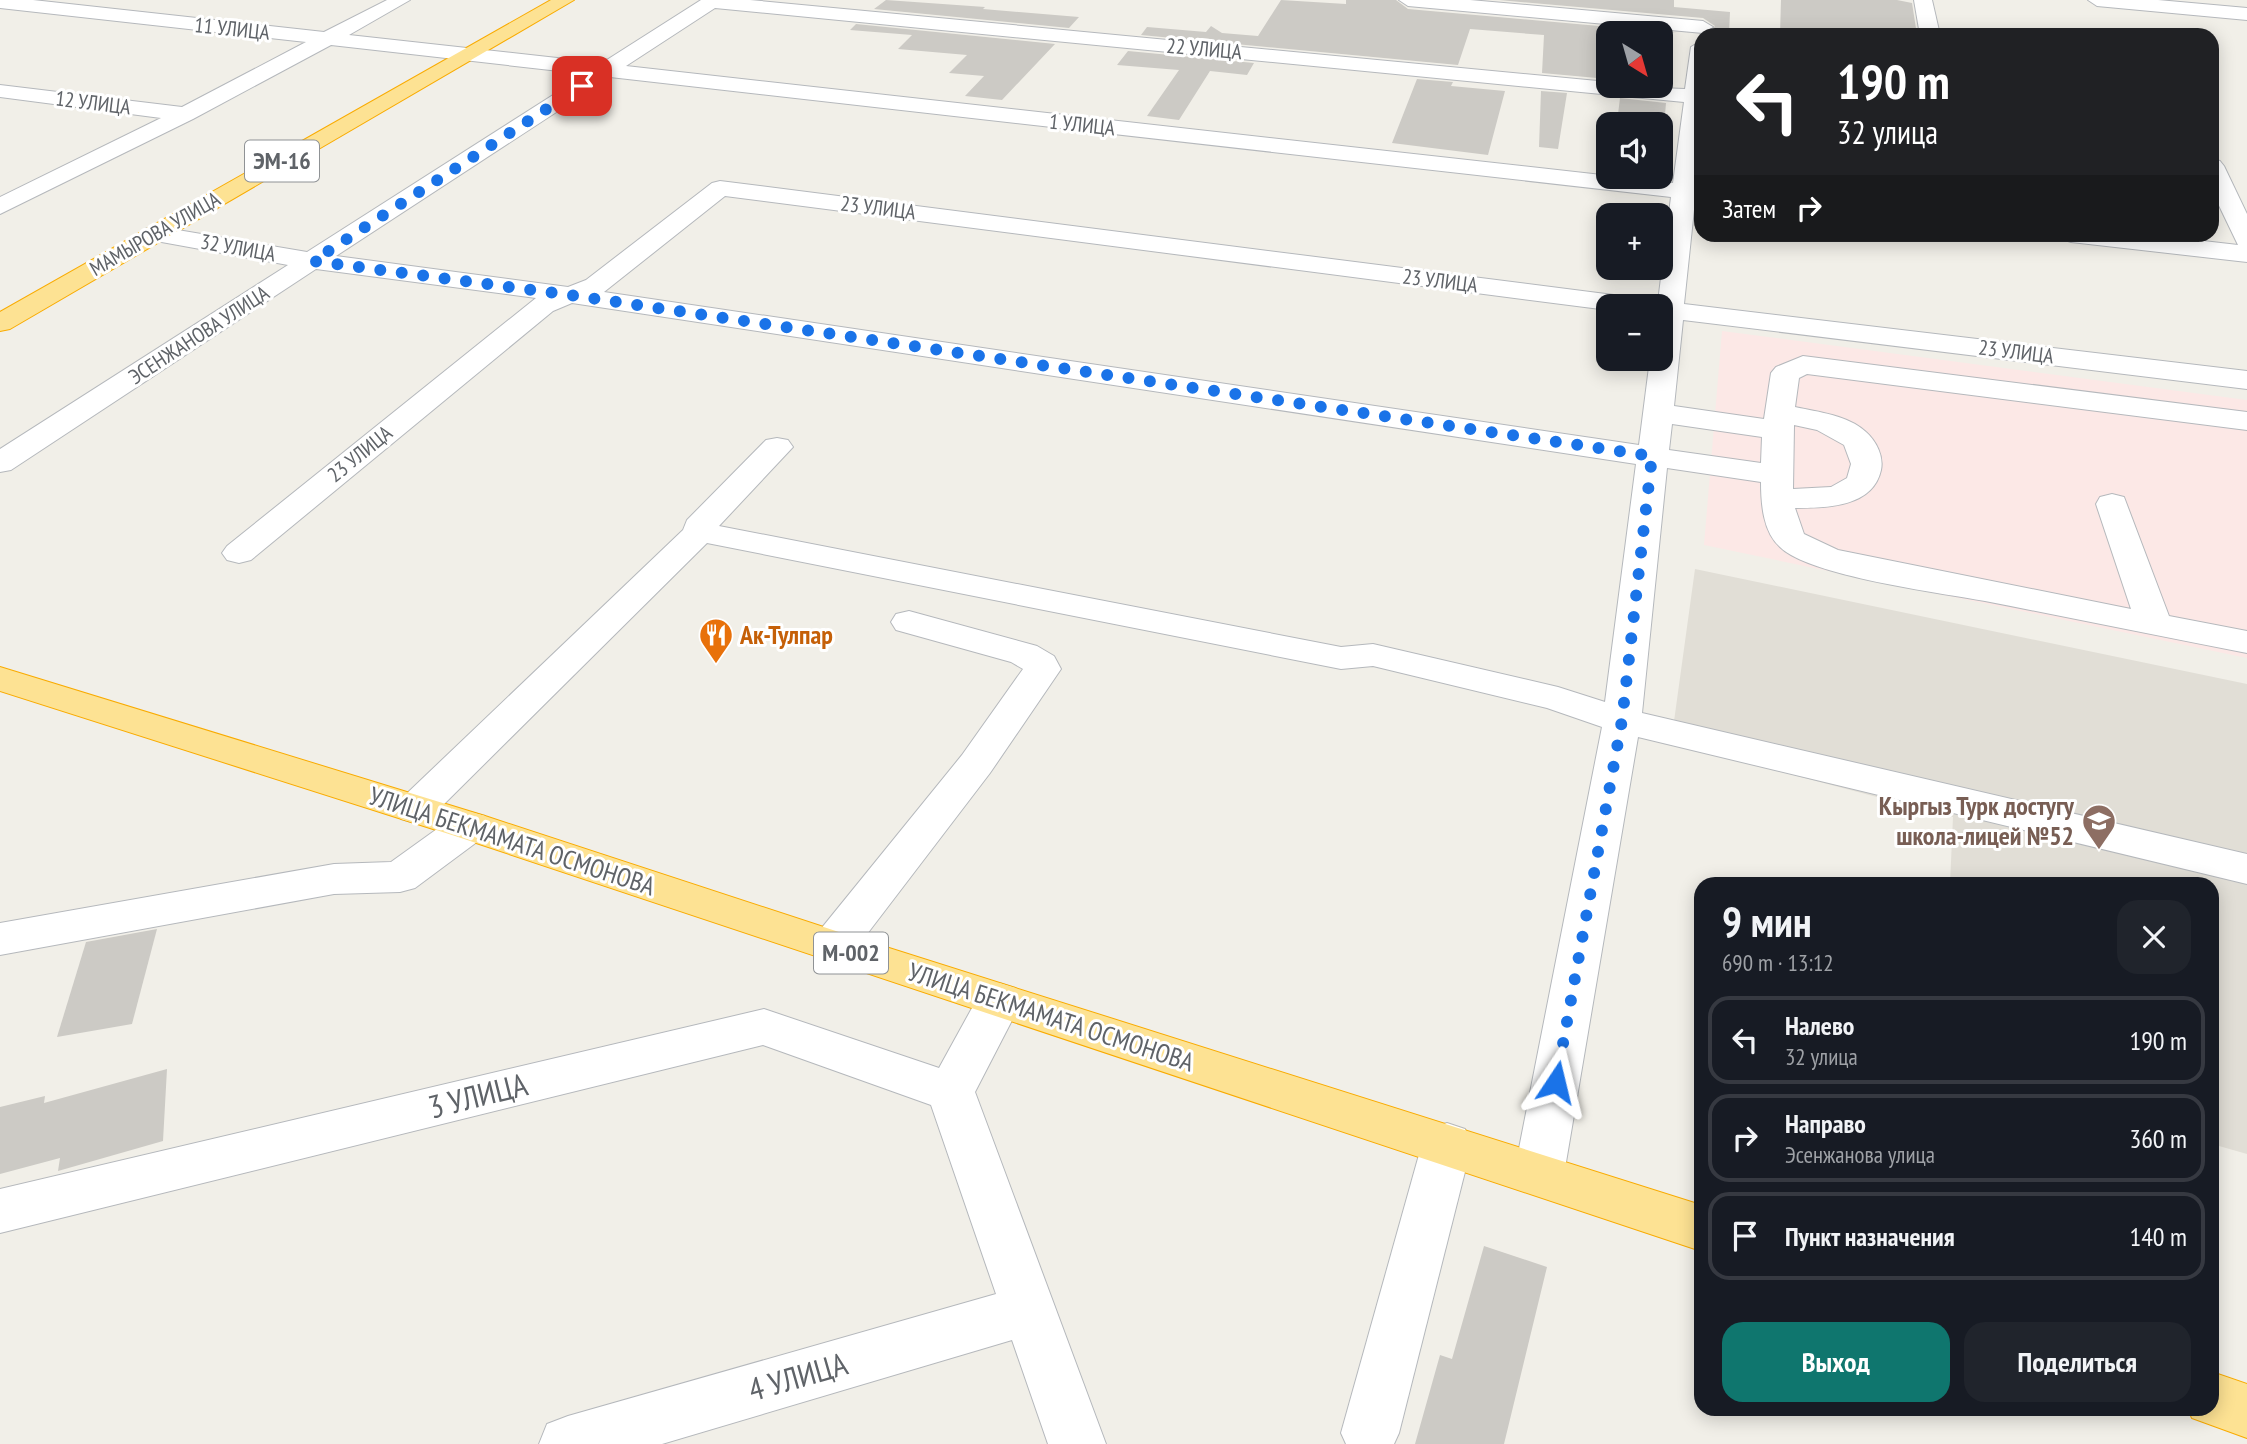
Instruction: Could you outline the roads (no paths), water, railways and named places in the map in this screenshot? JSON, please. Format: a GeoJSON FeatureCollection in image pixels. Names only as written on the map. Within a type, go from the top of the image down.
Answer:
{"type":"FeatureCollection","features":[{"type":"Feature","properties":{"kind":"highway","name":"МАМЫРОВА УЛИЦА"},"geometry":{"type":"LineString","coordinates":[[0,323],[565,0]]}},
{"type":"Feature","properties":{"kind":"highway","name":"УЛИЦА БЕКМАМАТА ОСМОНОВА"},"geometry":{"type":"LineString","coordinates":[[0,679],[470,826],[832,947],[1694,1226]]}},
{"type":"Feature","properties":{"kind":"highway"},"geometry":{"type":"LineString","coordinates":[[2219,1401],[2247,1411]]}},
{"type":"Feature","properties":{"kind":"street"},"geometry":{"type":"LineString","coordinates":[[1,206],[186,114],[401,0]]}},
{"type":"Feature","properties":{"kind":"street"},"geometry":{"type":"LineString","coordinates":[[1408,0],[1694,30]]}},
{"type":"Feature","properties":{"kind":"street"},"geometry":{"type":"LineString","coordinates":[[1923,0],[1929,28]]}},
{"type":"Feature","properties":{"kind":"street"},"geometry":{"type":"LineString","coordinates":[[2097,0],[2247,14]]}},
{"type":"Feature","properties":{"kind":"street","name":"ЭСЕНЖАНОВА УЛИЦА"},"geometry":{"type":"LineString","coordinates":[[0,463],[713,1]]}},
{"type":"Feature","properties":{"kind":"street","name":"22 УЛИЦА"},"geometry":{"type":"LineString","coordinates":[[713,1],[1694,97]]}},
{"type":"Feature","properties":{"kind":"street","name":"11 УЛИЦА"},"geometry":{"type":"LineString","coordinates":[[0,2],[463,56]]}},
{"type":"Feature","properties":{"kind":"street"},"geometry":{"type":"LineString","coordinates":[[2134,2],[2145,24]]}},
{"type":"Feature","properties":{"kind":"street","name":"1 УЛИЦА"},"geometry":{"type":"LineString","coordinates":[[463,56],[1693,192]]}},
{"type":"Feature","properties":{"kind":"street","name":"12 УЛИЦА"},"geometry":{"type":"LineString","coordinates":[[0,91],[186,114]]}},
{"type":"Feature","properties":{"kind":"street"},"geometry":{"type":"LineString","coordinates":[[1661,294],[1693,192],[1694,168]]}},
{"type":"Feature","properties":{"kind":"street"},"geometry":{"type":"LineString","coordinates":[[2219,181],[2247,240]]}},
{"type":"Feature","properties":{"kind":"street","name":"23 УЛИЦА"},"geometry":{"type":"LineString","coordinates":[[239,553],[543,305],[595,286],[720,188],[1596,301]]}},
{"type":"Feature","properties":{"kind":"street","name":"32 УЛИЦА"},"geometry":{"type":"LineString","coordinates":[[154,234],[313,261],[570,295],[1652,456],[1777,487]]}},
{"type":"Feature","properties":{"kind":"street"},"geometry":{"type":"LineString","coordinates":[[2141,242],[2247,254]]}},
{"type":"Feature","properties":{"kind":"street","name":"23 УЛИЦА"},"geometry":{"type":"LineString","coordinates":[[1673,311],[2247,380]]}},
{"type":"Feature","properties":{"kind":"street"},"geometry":{"type":"LineString","coordinates":[[2247,421],[1803,365],[1786,373],[1779,422],[1777,487],[1791,540],[1810,551],[1890,572],[2247,642]]}},
{"type":"Feature","properties":{"kind":"street"},"geometry":{"type":"LineString","coordinates":[[1539,1174],[1622,720],[1652,456],[1660,413],[1658,371]]}},
{"type":"Feature","properties":{"kind":"street"},"geometry":{"type":"LineString","coordinates":[[1660,413],[1779,422],[1824,422],[1847,432],[1861,444],[1867,464],[1862,482],[1850,490],[1828,496],[1777,487]]}},
{"type":"Feature","properties":{"kind":"street"},"geometry":{"type":"LineString","coordinates":[[415,809],[700,532],[699,527],[777,447]]}},
{"type":"Feature","properties":{"kind":"street"},"geometry":{"type":"LineString","coordinates":[[2112,504],[2154,624]]}},
{"type":"Feature","properties":{"kind":"street"},"geometry":{"type":"LineString","coordinates":[[700,532],[1341,658],[1373,655],[1558,699],[1622,720],[2247,869]]}},
{"type":"Feature","properties":{"kind":"street"},"geometry":{"type":"LineString","coordinates":[[832,947],[976,764],[1042,669],[1041,664],[1024,654],[909,622]]}},
{"type":"Feature","properties":{"kind":"street"},"geometry":{"type":"LineString","coordinates":[[0,939],[334,879],[400,877],[470,826]]}},
{"type":"Feature","properties":{"kind":"street"},"geometry":{"type":"LineString","coordinates":[[999,1001],[951,1092],[1077,1444]]}},
{"type":"Feature","properties":{"kind":"street","name":"3 УЛИЦА"},"geometry":{"type":"LineString","coordinates":[[0,1211],[764,1027],[951,1092]]}},
{"type":"Feature","properties":{"kind":"street"},"geometry":{"type":"LineString","coordinates":[[1370,1433],[1447,1144]]}},
{"type":"Feature","properties":{"kind":"street","name":"4 УЛИЦА"},"geometry":{"type":"LineString","coordinates":[[568,1444],[1028,1310]]}},
{"type":"Feature","properties":{"kind":"place","name":"Ак-Тулпар"},"geometry":{"type":"Point","coordinates":[716,665]}},
{"type":"Feature","properties":{"kind":"place","name":"Кыргыз Турк достугу школа-лицей №52"},"geometry":{"type":"Point","coordinates":[2099,851]}}]}
